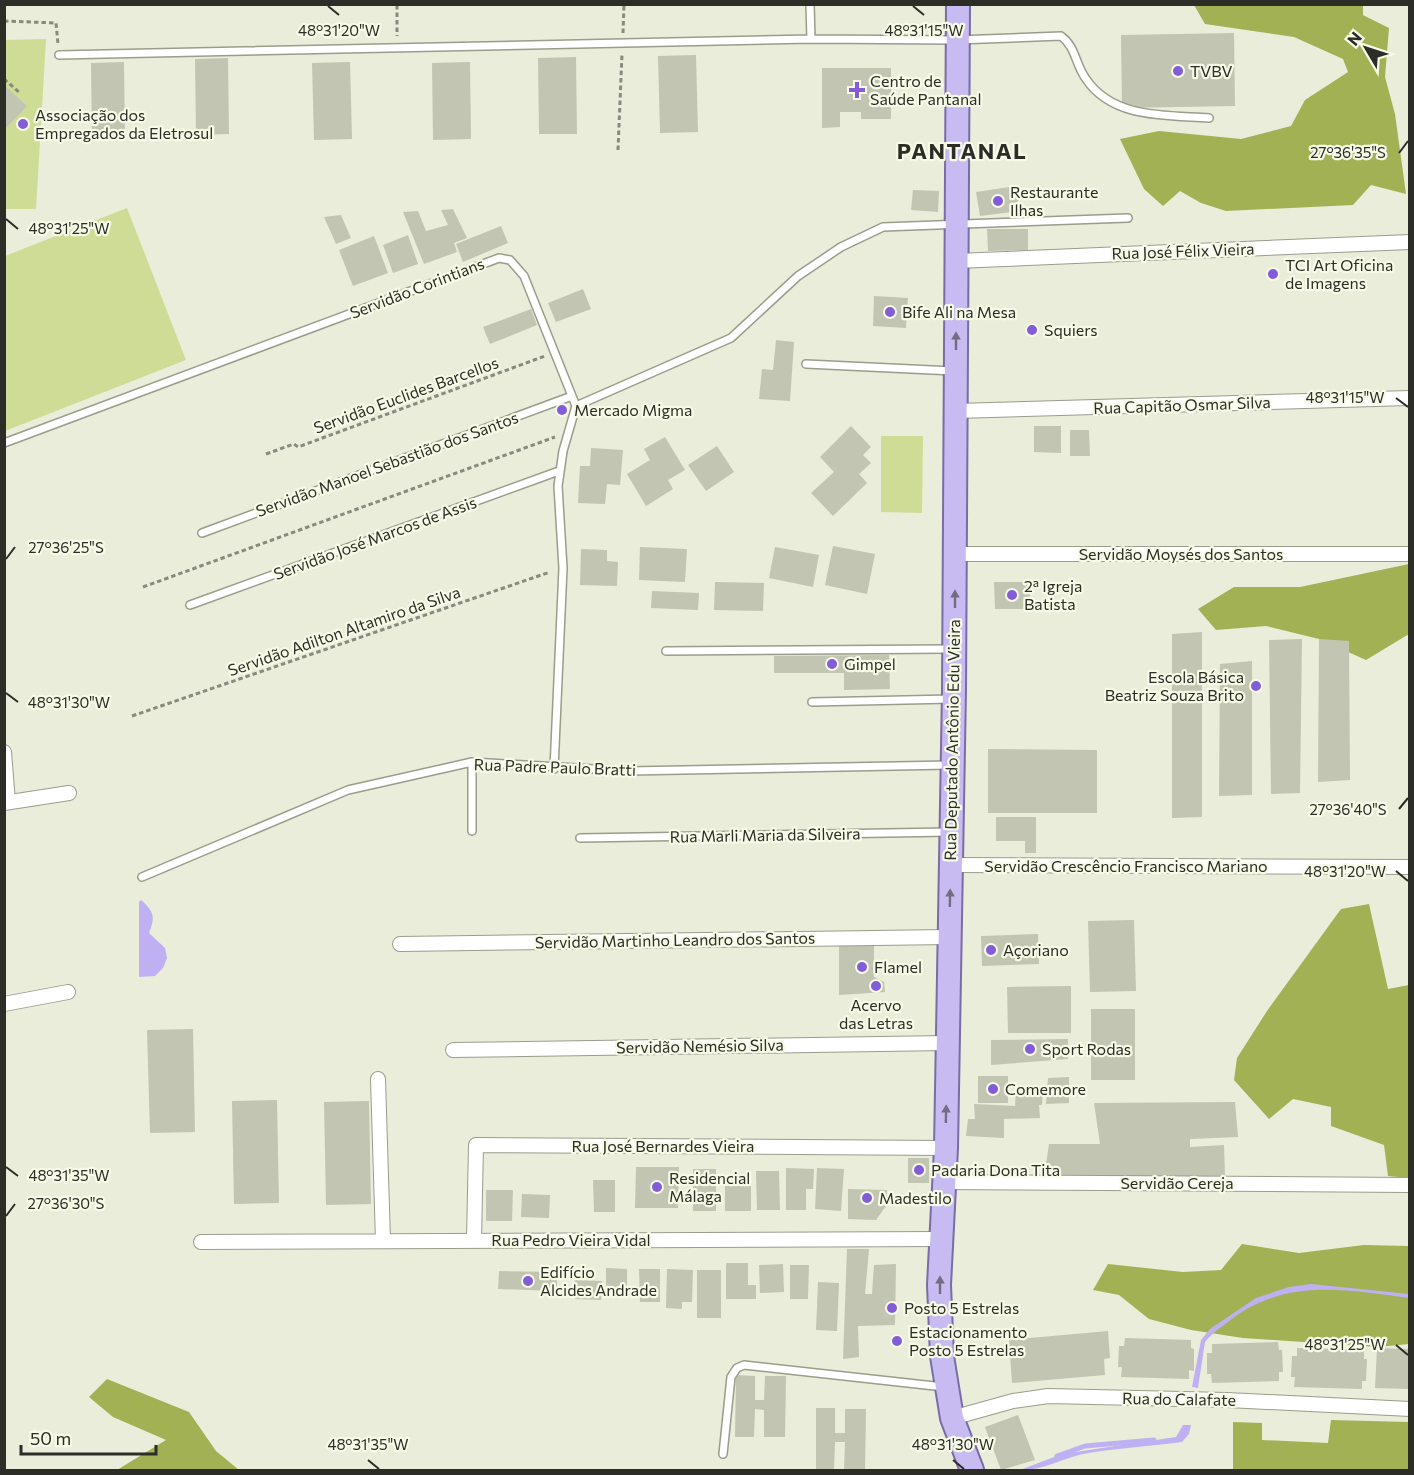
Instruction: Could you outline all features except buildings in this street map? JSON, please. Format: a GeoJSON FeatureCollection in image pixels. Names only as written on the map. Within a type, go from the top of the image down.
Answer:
{"type":"FeatureCollection","features":[{"type":"Feature","properties":{"kind":"main road","name":"Rua Deputado Antônio Edu Vieira"},"geometry":{"type":"LineString","coordinates":[[958,4],[955,649],[946,1148],[941,1239],[940,1320],[952,1418],[972,1470]]}},
{"type":"Feature","properties":{"kind":"street","name":"Rua José Félix Vieira"},"geometry":{"type":"LineString","coordinates":[[956,261],[1410,242]]}},
{"type":"Feature","properties":{"kind":"street","name":"Rua Capitão Osmar Silva"},"geometry":{"type":"LineString","coordinates":[[956,411],[1410,398]]}},
{"type":"Feature","properties":{"kind":"street","name":"Servidão Moysés dos Santos"},"geometry":{"type":"LineString","coordinates":[[955,554],[1407,554]]}},
{"type":"Feature","properties":{"kind":"street"},"geometry":{"type":"LineString","coordinates":[[4,752],[6,802],[69,793]]}},
{"type":"Feature","properties":{"kind":"street","name":"Servidão Crescêncio Francisco Mariano"},"geometry":{"type":"LineString","coordinates":[[950,865],[1410,867]]}},
{"type":"Feature","properties":{"kind":"street","name":"Servidão Martinho Leandro dos Santos"},"geometry":{"type":"LineString","coordinates":[[400,944],[949,937]]}},
{"type":"Feature","properties":{"kind":"street"},"geometry":{"type":"LineString","coordinates":[[4,1004],[68,992]]}},
{"type":"Feature","properties":{"kind":"street","name":"Servidão Nemésio Silva"},"geometry":{"type":"LineString","coordinates":[[453,1050],[948,1043]]}},
{"type":"Feature","properties":{"kind":"street"},"geometry":{"type":"LineString","coordinates":[[378,1078],[383,1241]]}},
{"type":"Feature","properties":{"kind":"street","name":"Rua José Bernardes Vieira"},"geometry":{"type":"LineString","coordinates":[[474,1240],[476,1145],[946,1148]]}},
{"type":"Feature","properties":{"kind":"street","name":"Servidão Cereja"},"geometry":{"type":"LineString","coordinates":[[944,1182],[1410,1185]]}},
{"type":"Feature","properties":{"kind":"street","name":"Rua Pedro Vieira Vidal"},"geometry":{"type":"LineString","coordinates":[[201,1242],[941,1239]]}},
{"type":"Feature","properties":{"kind":"street","name":"Rua do Calafate"},"geometry":{"type":"LineString","coordinates":[[952,1418],[1013,1401],[1048,1396],[1227,1400],[1410,1409]]}},
{"type":"Feature","properties":{"kind":"lane"},"geometry":{"type":"LineString","coordinates":[[810,4],[811,39]]}},
{"type":"Feature","properties":{"kind":"lane"},"geometry":{"type":"LineString","coordinates":[[59,55],[811,39],[957,40],[1061,36],[1070,42],[1084,77],[1093,89],[1122,109],[1209,118]]}},
{"type":"Feature","properties":{"kind":"lane"},"geometry":{"type":"LineString","coordinates":[[554,769],[564,568],[559,471],[576,406],[731,338],[798,276],[867,233],[883,227],[906,224],[1128,218]]}},
{"type":"Feature","properties":{"kind":"lane","name":"Servidão Corintians"},"geometry":{"type":"LineString","coordinates":[[4,443],[499,258],[510,260],[519,267],[576,406]]}},
{"type":"Feature","properties":{"kind":"lane"},"geometry":{"type":"LineString","coordinates":[[806,364],[956,371]]}},
{"type":"Feature","properties":{"kind":"lane","name":"Servidão Manoel Sebastião dos Santos"},"geometry":{"type":"LineString","coordinates":[[202,533],[572,396]]}},
{"type":"Feature","properties":{"kind":"lane","name":"Servidão José Marcos de Assis"},"geometry":{"type":"LineString","coordinates":[[190,605],[559,471]]}},
{"type":"Feature","properties":{"kind":"lane"},"geometry":{"type":"LineString","coordinates":[[666,651],[955,649]]}},
{"type":"Feature","properties":{"kind":"lane"},"geometry":{"type":"LineString","coordinates":[[812,702],[954,699]]}},
{"type":"Feature","properties":{"kind":"lane"},"geometry":{"type":"LineString","coordinates":[[472,762],[472,831]]}},
{"type":"Feature","properties":{"kind":"lane","name":"Rua Padre Paulo Bratti"},"geometry":{"type":"LineString","coordinates":[[142,877],[348,790],[472,762],[554,769],[629,771],[952,765]]}},
{"type":"Feature","properties":{"kind":"lane","name":"Rua Marli Maria da Silveira"},"geometry":{"type":"LineString","coordinates":[[580,838],[951,832]]}},
{"type":"Feature","properties":{"kind":"lane"},"geometry":{"type":"LineString","coordinates":[[723,1454],[731,1377],[737,1368],[744,1365],[947,1388]]}},
{"type":"Feature","properties":{"kind":"path"},"geometry":{"type":"LineString","coordinates":[[377,4],[418,4]]}},
{"type":"Feature","properties":{"kind":"path"},"geometry":{"type":"LineString","coordinates":[[618,150],[624,4]]}},
{"type":"Feature","properties":{"kind":"path"},"geometry":{"type":"LineString","coordinates":[[396,5],[397,30]]}},
{"type":"Feature","properties":{"kind":"path"},"geometry":{"type":"LineString","coordinates":[[4,21],[56,23],[59,55]]}},
{"type":"Feature","properties":{"kind":"path"},"geometry":{"type":"LineString","coordinates":[[4,79],[20,93]]}},
{"type":"Feature","properties":{"kind":"path","name":"Servidão Euclides Barcellos"},"geometry":{"type":"LineString","coordinates":[[266,454],[294,444],[298,447],[555,352]]}},
{"type":"Feature","properties":{"kind":"path"},"geometry":{"type":"LineString","coordinates":[[143,587],[568,433]]}},
{"type":"Feature","properties":{"kind":"path","name":"Servidão Adilton Altamiro da Silva"},"geometry":{"type":"LineString","coordinates":[[132,716],[564,568]]}},
{"type":"Feature","properties":{"kind":"green space"},"geometry":{"type":"Polygon","coordinates":[[[1194,5],[1363,5],[1363,15],[1389,28],[1385,77],[1395,114],[1406,194],[1371,185],[1353,205],[1226,211],[1201,203],[1180,191],[1163,206],[1144,189],[1120,139],[1159,131],[1241,139],[1291,126],[1305,100],[1348,72],[1343,59],[1294,37],[1205,24],[1194,5]]]}},
{"type":"Feature","properties":{"kind":"green space","name":"Associação dos Empregados da Eletrosul"},"geometry":{"type":"Polygon","coordinates":[[[46,39],[36,209],[5,209],[4,40],[46,39]]]}},
{"type":"Feature","properties":{"kind":"green space"},"geometry":{"type":"Polygon","coordinates":[[[127,208],[186,360],[5,431],[5,256],[127,208]]]}},
{"type":"Feature","properties":{"kind":"green space"},"geometry":{"type":"Polygon","coordinates":[[[881,436],[923,436],[922,513],[881,512],[881,436]]]}},
{"type":"Feature","properties":{"kind":"green space"},"geometry":{"type":"Polygon","coordinates":[[[1409,564],[1409,634],[1366,660],[1319,639],[1266,626],[1216,630],[1198,609],[1234,587],[1300,587],[1409,564]]]}},
{"type":"Feature","properties":{"kind":"green space"},"geometry":{"type":"Polygon","coordinates":[[[1369,904],[1388,989],[1409,985],[1409,1178],[1388,1176],[1384,1145],[1331,1126],[1331,1107],[1293,1099],[1269,1119],[1234,1080],[1237,1058],[1267,1011],[1341,909],[1369,904]]]}},
{"type":"Feature","properties":{"kind":"green space"},"geometry":{"type":"Polygon","coordinates":[[[1242,1244],[1299,1253],[1364,1245],[1409,1246],[1409,1344],[1378,1347],[1243,1338],[1191,1330],[1149,1319],[1119,1295],[1093,1290],[1108,1264],[1183,1272],[1221,1270],[1242,1244]]]}},
{"type":"Feature","properties":{"kind":"green space"},"geometry":{"type":"Polygon","coordinates":[[[107,1379],[189,1412],[216,1451],[239,1470],[117,1470],[166,1440],[113,1417],[89,1397],[107,1379]]]}},
{"type":"Feature","properties":{"kind":"green space"},"geometry":{"type":"Polygon","coordinates":[[[1331,1420],[1409,1422],[1409,1470],[1233,1470],[1233,1422],[1262,1423],[1262,1440],[1328,1443],[1331,1420]]]}},
{"type":"Feature","properties":{"kind":"shaded area"},"geometry":{"type":"Polygon","coordinates":[[[141,900],[152,915],[149,933],[165,948],[167,958],[163,968],[155,976],[139,977],[139,902],[141,900]]]}},
{"type":"Feature","properties":{"kind":"shaded area"},"geometry":{"type":"Polygon","coordinates":[[[1311,1284],[1409,1294],[1409,1298],[1363,1292],[1318,1290],[1296,1292],[1254,1305],[1233,1318],[1205,1342],[1198,1388],[1192,1387],[1201,1340],[1210,1329],[1256,1298],[1289,1287],[1311,1284]]]}},
{"type":"Feature","properties":{"kind":"shaded area"},"geometry":{"type":"Polygon","coordinates":[[[1183,1425],[1191,1425],[1189,1434],[1182,1442],[1088,1453],[1037,1468],[1020,1470],[1062,1454],[1176,1437],[1183,1425]]]}},
{"type":"Feature","properties":{"kind":"waterway"},"geometry":{"type":"LineString","coordinates":[[1057,1456],[1085,1446],[1154,1440]]}},
{"type":"Feature","properties":{"kind":"place","name":"TVBV"},"geometry":{"type":"Point","coordinates":[1178,71]}},
{"type":"Feature","properties":{"kind":"place","name":"Centro de Saúde Pantanal"},"geometry":{"type":"Point","coordinates":[857,90]}},
{"type":"Feature","properties":{"kind":"place","name":"Associação dos Empregados da Eletrosul"},"geometry":{"type":"Point","coordinates":[23,124]}},
{"type":"Feature","properties":{"kind":"place","name":"Restaurante Ilhas"},"geometry":{"type":"Point","coordinates":[998,201]}},
{"type":"Feature","properties":{"kind":"place","name":"TCI Art Oficina de Imagens"},"geometry":{"type":"Point","coordinates":[1273,274]}},
{"type":"Feature","properties":{"kind":"place","name":"Bife Ali na Mesa"},"geometry":{"type":"Point","coordinates":[890,312]}},
{"type":"Feature","properties":{"kind":"place","name":"Squiers"},"geometry":{"type":"Point","coordinates":[1032,330]}},
{"type":"Feature","properties":{"kind":"place","name":"Mercado Migma"},"geometry":{"type":"Point","coordinates":[562,410]}},
{"type":"Feature","properties":{"kind":"place","name":"2ª Igreja Batista"},"geometry":{"type":"Point","coordinates":[1012,595]}},
{"type":"Feature","properties":{"kind":"place","name":"Gimpel"},"geometry":{"type":"Point","coordinates":[832,664]}},
{"type":"Feature","properties":{"kind":"place","name":"Escola Básica Beatriz Souza Brito"},"geometry":{"type":"Point","coordinates":[1256,686]}},
{"type":"Feature","properties":{"kind":"place","name":"Açoriano"},"geometry":{"type":"Point","coordinates":[991,950]}},
{"type":"Feature","properties":{"kind":"place","name":"Flamel"},"geometry":{"type":"Point","coordinates":[862,967]}},
{"type":"Feature","properties":{"kind":"place","name":"Acervo das Letras"},"geometry":{"type":"Point","coordinates":[876,986]}},
{"type":"Feature","properties":{"kind":"place","name":"Sport Rodas"},"geometry":{"type":"Point","coordinates":[1030,1049]}},
{"type":"Feature","properties":{"kind":"place","name":"Comemore"},"geometry":{"type":"Point","coordinates":[993,1089]}},
{"type":"Feature","properties":{"kind":"place","name":"Padaria Dona Tita"},"geometry":{"type":"Point","coordinates":[919,1170]}},
{"type":"Feature","properties":{"kind":"place","name":"Residencial Málaga"},"geometry":{"type":"Point","coordinates":[657,1187]}},
{"type":"Feature","properties":{"kind":"place","name":"Madestilo"},"geometry":{"type":"Point","coordinates":[867,1198]}},
{"type":"Feature","properties":{"kind":"place","name":"Edifício Alcides Andrade"},"geometry":{"type":"Point","coordinates":[528,1281]}},
{"type":"Feature","properties":{"kind":"place","name":"Posto 5 Estrelas"},"geometry":{"type":"Point","coordinates":[892,1308]}},
{"type":"Feature","properties":{"kind":"place","name":"Estacionamento Posto 5 Estrelas"},"geometry":{"type":"Point","coordinates":[897,1341]}},
{"type":"Feature","properties":{"kind":"district","name":"PANTANAL"},"geometry":{"type":"Point","coordinates":[962,151]}}]}
